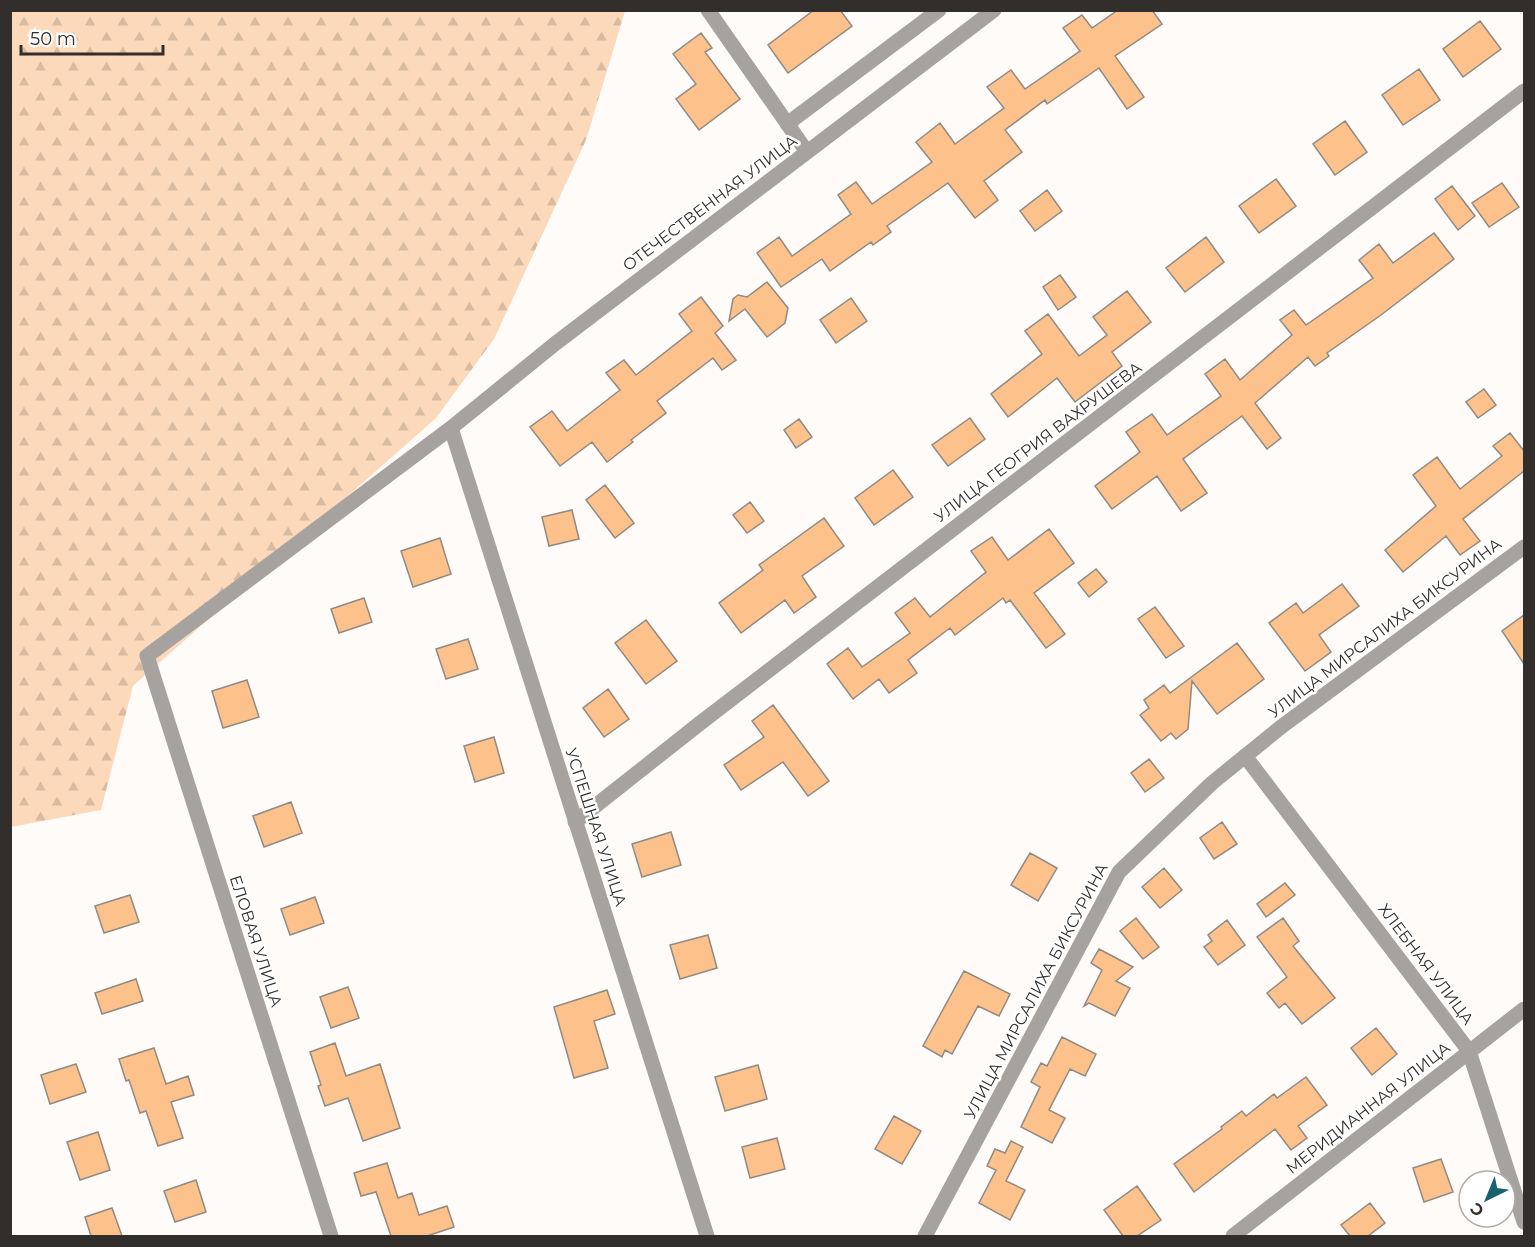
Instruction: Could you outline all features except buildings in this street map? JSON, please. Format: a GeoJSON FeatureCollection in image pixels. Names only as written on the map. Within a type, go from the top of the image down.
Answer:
{"type":"FeatureCollection","features":[{"type":"Feature","properties":{"kind":"street"},"geometry":{"type":"LineString","coordinates":[[708,10],[807,152]]}},
{"type":"Feature","properties":{"kind":"street"},"geometry":{"type":"LineString","coordinates":[[787,124],[939,10]]}},
{"type":"Feature","properties":{"kind":"street","name":"ОТЕЧЕСТВЕННАЯ УЛИЦА"},"geometry":{"type":"LineString","coordinates":[[147,656],[451,428],[556,343],[994,10]]}},
{"type":"Feature","properties":{"kind":"street","name":"УЛИЦА ГЕОГРИЯ ВАХРУШЕВА"},"geometry":{"type":"LineString","coordinates":[[575,822],[1524,92]]}},
{"type":"Feature","properties":{"kind":"street","name":"УСПЕШНАЯ УЛИЦА"},"geometry":{"type":"LineString","coordinates":[[451,428],[707,1236]]}},
{"type":"Feature","properties":{"kind":"street","name":"УЛИЦА МИРСАЛИХА БИКСУРИНА"},"geometry":{"type":"LineString","coordinates":[[925,1236],[1119,872],[1212,783],[1245,756],[1524,547]]}},
{"type":"Feature","properties":{"kind":"street","name":"ЕЛОВАЯ УЛИЦА"},"geometry":{"type":"LineString","coordinates":[[147,656],[331,1236]]}},
{"type":"Feature","properties":{"kind":"street","name":"ХЛЕБНАЯ УЛИЦА"},"geometry":{"type":"LineString","coordinates":[[1245,756],[1469,1051],[1524,1222]]}},
{"type":"Feature","properties":{"kind":"street","name":"МЕРИДИАННАЯ УЛИЦА"},"geometry":{"type":"LineString","coordinates":[[1233,1236],[1399,1109],[1524,1009]]}},
{"type":"Feature","properties":{"kind":"green space"},"geometry":{"type":"Polygon","coordinates":[[[11,11],[625,11],[586,140],[494,339],[436,418],[133,686],[101,810],[11,827],[11,11]]]}}]}
